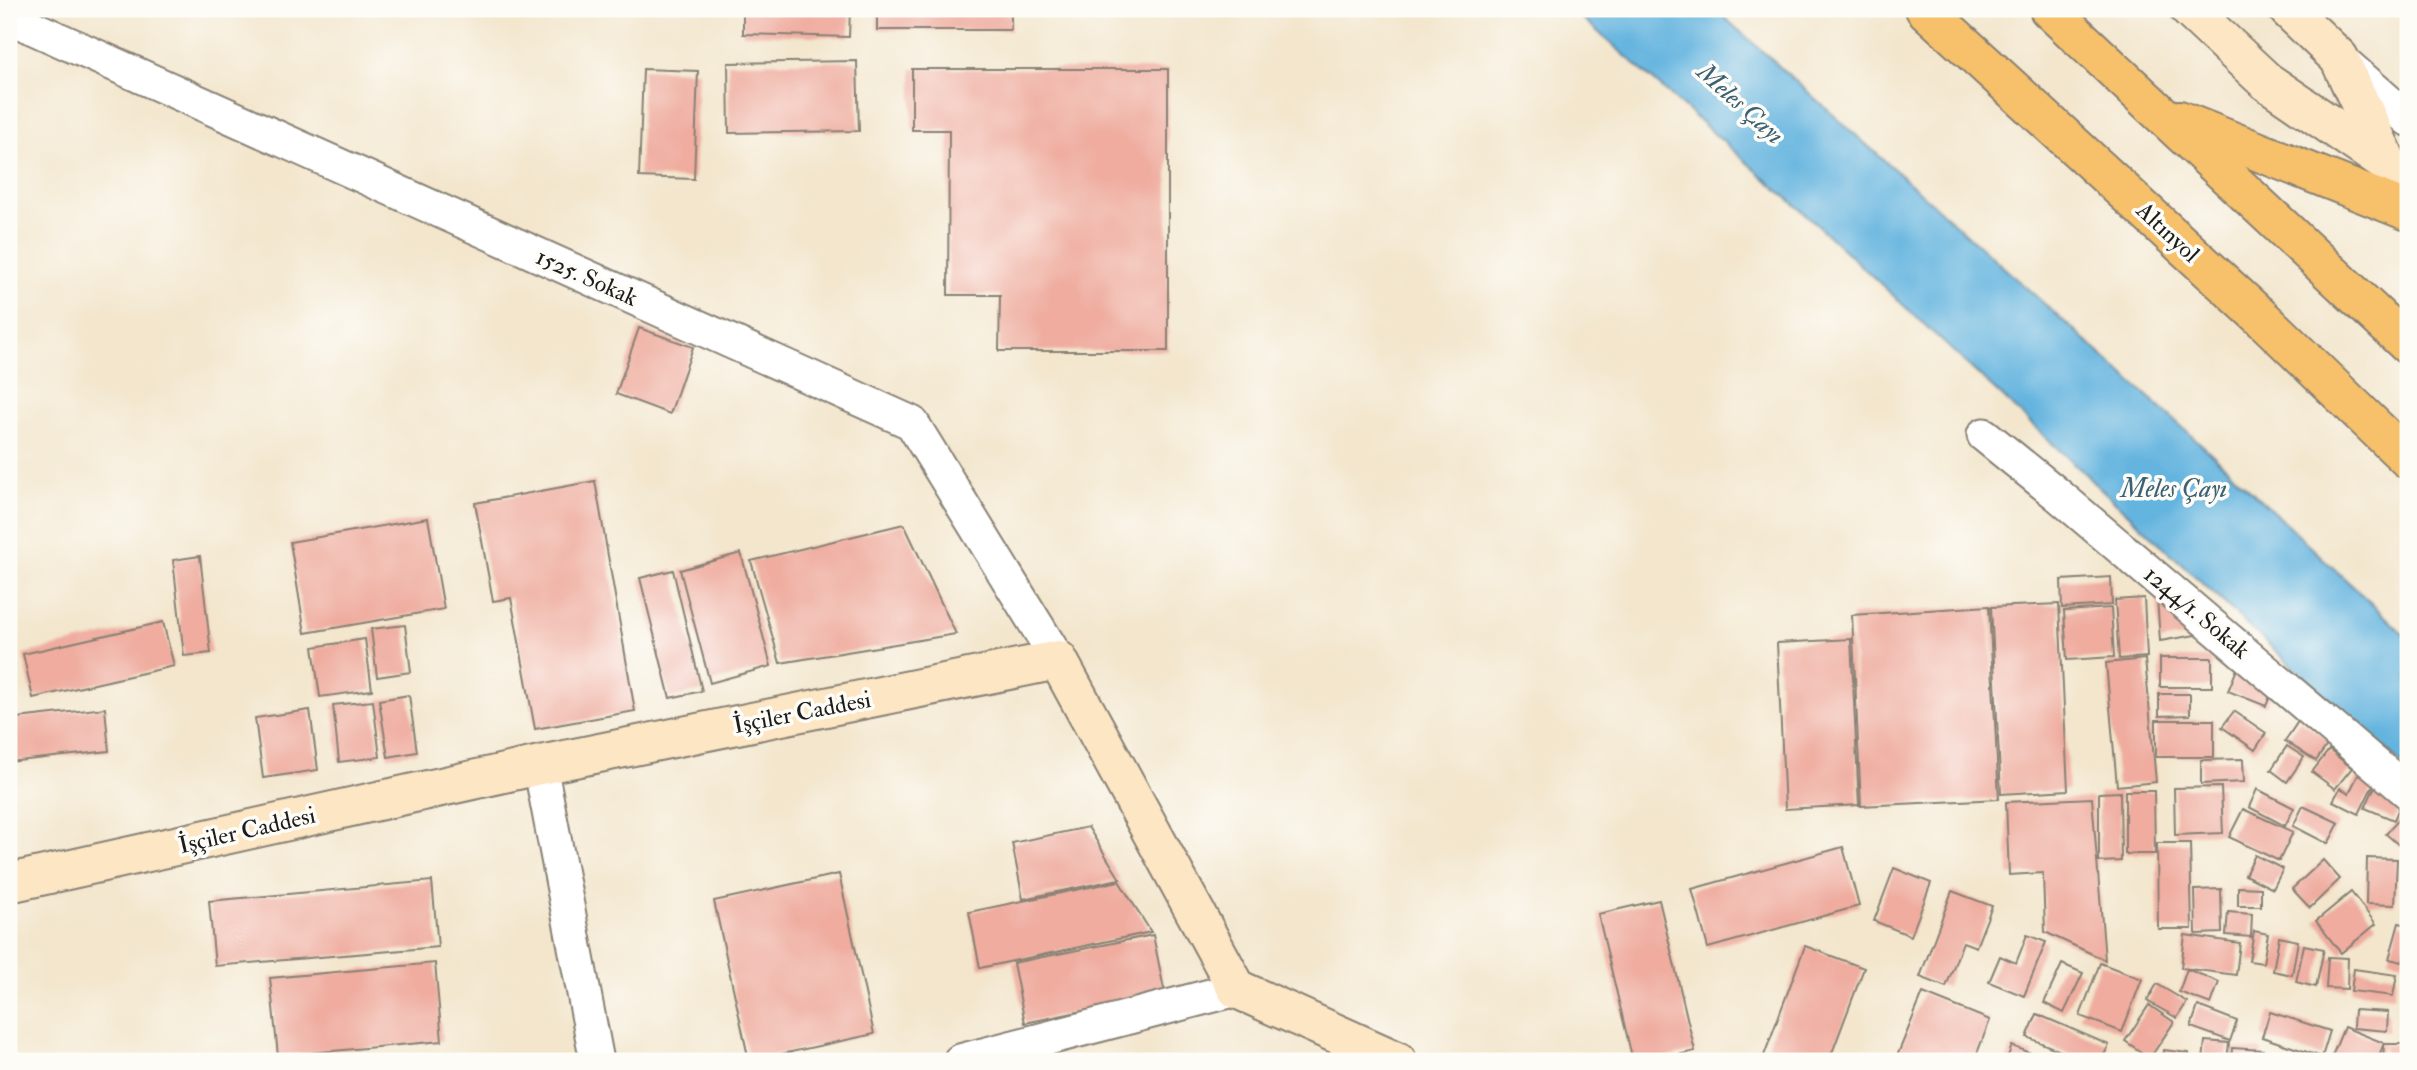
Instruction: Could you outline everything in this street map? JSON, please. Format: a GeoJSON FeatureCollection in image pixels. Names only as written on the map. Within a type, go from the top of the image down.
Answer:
{"type":"FeatureCollection","features":[{"type":"Feature","properties":{"kind":"highway","name":"Altınyol"},"geometry":{"type":"LineString","coordinates":[[1925,9],[2264,320],[2408,459]]}},
{"type":"Feature","properties":{"kind":"highway"},"geometry":{"type":"LineString","coordinates":[[2049,9],[2408,345]]}},
{"type":"Feature","properties":{"kind":"highway"},"geometry":{"type":"LineString","coordinates":[[2160,113],[2408,211]]}},
{"type":"Feature","properties":{"kind":"street"},"geometry":{"type":"LineString","coordinates":[[2189,9],[2266,81],[2398,170]]}},
{"type":"Feature","properties":{"kind":"street"},"geometry":{"type":"LineString","coordinates":[[2288,9],[2408,120]]}},
{"type":"Feature","properties":{"kind":"street","name":"1525. Sokak"},"geometry":{"type":"LineString","coordinates":[[9,17],[912,423],[1058,660]]}},
{"type":"Feature","properties":{"kind":"street"},"geometry":{"type":"LineString","coordinates":[[2339,58],[2398,170],[2408,211]]}},
{"type":"Feature","properties":{"kind":"street","name":"1244/1. Sokak"},"geometry":{"type":"LineString","coordinates":[[1984,435],[2408,792]]}},
{"type":"Feature","properties":{"kind":"street"},"geometry":{"type":"LineString","coordinates":[[1058,660],[1237,989],[1397,1061]]}},
{"type":"Feature","properties":{"kind":"street","name":"İşçiler Caddesi"},"geometry":{"type":"LineString","coordinates":[[9,883],[540,765],[1058,660]]}},
{"type":"Feature","properties":{"kind":"street"},"geometry":{"type":"LineString","coordinates":[[540,765],[597,1061]]}},
{"type":"Feature","properties":{"kind":"street"},"geometry":{"type":"LineString","coordinates":[[960,1061],[1237,989]]}},
{"type":"Feature","properties":{"kind":"water","name":"Meles Çayı"},"geometry":{"type":"Polygon","coordinates":[[[1572,9],[1715,9],[2201,444],[2408,638],[2408,770],[2294,668],[1800,209],[1572,9]]]}},
{"type":"Feature","properties":{"kind":"building"},"geometry":{"type":"Polygon","coordinates":[[[743,9],[850,9],[849,37],[743,34],[743,9]]]}},
{"type":"Feature","properties":{"kind":"building"},"geometry":{"type":"Polygon","coordinates":[[[877,9],[1011,9],[1011,30],[877,30],[877,9]]]}},
{"type":"Feature","properties":{"kind":"building"},"geometry":{"type":"Polygon","coordinates":[[[857,61],[859,131],[729,133],[728,63],[857,61]]]}},
{"type":"Feature","properties":{"kind":"building"},"geometry":{"type":"Polygon","coordinates":[[[643,69],[698,71],[694,179],[639,177],[643,69]]]}},
{"type":"Feature","properties":{"kind":"building"},"geometry":{"type":"Polygon","coordinates":[[[912,69],[1168,69],[1168,351],[999,351],[1000,295],[948,295],[949,130],[912,130],[912,69]]]}},
{"type":"Feature","properties":{"kind":"building"},"geometry":{"type":"Polygon","coordinates":[[[639,328],[693,347],[670,414],[616,394],[639,328]]]}},
{"type":"Feature","properties":{"kind":"building"},"geometry":{"type":"Polygon","coordinates":[[[595,481],[635,711],[535,729],[511,598],[493,601],[475,503],[595,481]]]}},
{"type":"Feature","properties":{"kind":"building"},"geometry":{"type":"Polygon","coordinates":[[[428,518],[444,609],[305,633],[290,542],[428,518]]]}},
{"type":"Feature","properties":{"kind":"building"},"geometry":{"type":"Polygon","coordinates":[[[904,524],[956,634],[780,663],[751,561],[904,524]]]}},
{"type":"Feature","properties":{"kind":"building"},"geometry":{"type":"Polygon","coordinates":[[[741,553],[771,666],[710,683],[680,570],[741,553]]]}},
{"type":"Feature","properties":{"kind":"building"},"geometry":{"type":"Polygon","coordinates":[[[200,556],[211,653],[184,656],[173,560],[200,556]]]}},
{"type":"Feature","properties":{"kind":"building"},"geometry":{"type":"Polygon","coordinates":[[[673,570],[702,691],[670,698],[640,578],[673,570]]]}},
{"type":"Feature","properties":{"kind":"building"},"geometry":{"type":"Polygon","coordinates":[[[2111,577],[2112,605],[2062,608],[2061,580],[2111,577]]]}},
{"type":"Feature","properties":{"kind":"building"},"geometry":{"type":"Polygon","coordinates":[[[2157,597],[2202,634],[2160,641],[2157,597]]]}},
{"type":"Feature","properties":{"kind":"building"},"geometry":{"type":"Polygon","coordinates":[[[2144,598],[2147,657],[2119,659],[2115,600],[2144,598]]]}},
{"type":"Feature","properties":{"kind":"building"},"geometry":{"type":"Polygon","coordinates":[[[2059,604],[2068,790],[2001,794],[1991,607],[2059,604]]]}},
{"type":"Feature","properties":{"kind":"building"},"geometry":{"type":"Polygon","coordinates":[[[1989,606],[1999,799],[1861,806],[1852,615],[1989,606]]]}},
{"type":"Feature","properties":{"kind":"building"},"geometry":{"type":"Polygon","coordinates":[[[2111,608],[2114,657],[2067,660],[2064,611],[2111,608]]]}},
{"type":"Feature","properties":{"kind":"building"},"geometry":{"type":"Polygon","coordinates":[[[163,622],[174,666],[33,698],[23,654],[163,622]]]}},
{"type":"Feature","properties":{"kind":"building"},"geometry":{"type":"Polygon","coordinates":[[[405,625],[411,672],[377,677],[371,629],[405,625]]]}},
{"type":"Feature","properties":{"kind":"building"},"geometry":{"type":"Polygon","coordinates":[[[365,639],[372,690],[320,697],[313,647],[365,639]]]}},
{"type":"Feature","properties":{"kind":"building"},"geometry":{"type":"Polygon","coordinates":[[[1851,639],[1859,805],[1785,809],[1777,643],[1851,639]]]}},
{"type":"Feature","properties":{"kind":"building"},"geometry":{"type":"Polygon","coordinates":[[[2160,658],[2212,658],[2212,687],[2160,687],[2160,658]]]}},
{"type":"Feature","properties":{"kind":"building"},"geometry":{"type":"Polygon","coordinates":[[[2145,659],[2156,782],[2117,786],[2106,663],[2145,659]]]}},
{"type":"Feature","properties":{"kind":"building"},"geometry":{"type":"Polygon","coordinates":[[[2237,669],[2275,685],[2266,706],[2228,691],[2237,669]]]}},
{"type":"Feature","properties":{"kind":"building"},"geometry":{"type":"Polygon","coordinates":[[[2159,694],[2190,694],[2190,715],[2159,716],[2159,694]]]}},
{"type":"Feature","properties":{"kind":"building"},"geometry":{"type":"Polygon","coordinates":[[[409,695],[417,752],[388,757],[379,700],[409,695]]]}},
{"type":"Feature","properties":{"kind":"building"},"geometry":{"type":"Polygon","coordinates":[[[373,701],[380,757],[339,762],[333,705],[373,701]]]}},
{"type":"Feature","properties":{"kind":"building"},"geometry":{"type":"Polygon","coordinates":[[[105,708],[109,751],[9,762],[9,719],[105,708]]]}},
{"type":"Feature","properties":{"kind":"building"},"geometry":{"type":"Polygon","coordinates":[[[310,710],[318,770],[263,778],[255,718],[310,710]]]}},
{"type":"Feature","properties":{"kind":"building"},"geometry":{"type":"Polygon","coordinates":[[[2234,711],[2266,733],[2255,750],[2222,727],[2234,711]]]}},
{"type":"Feature","properties":{"kind":"building"},"geometry":{"type":"Polygon","coordinates":[[[2156,720],[2214,720],[2214,757],[2156,757],[2156,720]]]}},
{"type":"Feature","properties":{"kind":"building"},"geometry":{"type":"Polygon","coordinates":[[[2299,720],[2330,741],[2316,761],[2285,741],[2299,720]]]}},
{"type":"Feature","properties":{"kind":"building"},"geometry":{"type":"Polygon","coordinates":[[[2287,746],[2304,757],[2287,782],[2271,770],[2287,746]]]}},
{"type":"Feature","properties":{"kind":"building"},"geometry":{"type":"Polygon","coordinates":[[[2329,750],[2352,768],[2335,789],[2312,772],[2329,750]]]}},
{"type":"Feature","properties":{"kind":"building"},"geometry":{"type":"Polygon","coordinates":[[[2243,759],[2244,782],[2201,784],[2201,760],[2243,759]]]}},
{"type":"Feature","properties":{"kind":"building"},"geometry":{"type":"Polygon","coordinates":[[[2360,771],[2376,779],[2359,814],[2333,801],[2340,788],[2349,793],[2360,771]]]}},
{"type":"Feature","properties":{"kind":"building"},"geometry":{"type":"Polygon","coordinates":[[[2376,784],[2404,796],[2394,820],[2365,808],[2376,784]]]}},
{"type":"Feature","properties":{"kind":"building"},"geometry":{"type":"Polygon","coordinates":[[[2221,787],[2223,833],[2175,835],[2174,788],[2221,787]]]}},
{"type":"Feature","properties":{"kind":"building"},"geometry":{"type":"Polygon","coordinates":[[[2257,789],[2294,808],[2285,826],[2249,807],[2257,789]]]}},
{"type":"Feature","properties":{"kind":"building"},"geometry":{"type":"Polygon","coordinates":[[[2125,791],[2154,791],[2155,854],[2125,854],[2125,791]]]}},
{"type":"Feature","properties":{"kind":"building"},"geometry":{"type":"Polygon","coordinates":[[[2120,792],[2121,861],[2099,862],[2099,793],[2120,792]]]}},
{"type":"Feature","properties":{"kind":"building"},"geometry":{"type":"Polygon","coordinates":[[[2092,798],[2105,960],[2045,932],[2043,873],[2009,875],[2006,802],[2092,798]]]}},
{"type":"Feature","properties":{"kind":"building"},"geometry":{"type":"Polygon","coordinates":[[[2303,806],[2339,823],[2328,844],[2293,826],[2303,806]]]}},
{"type":"Feature","properties":{"kind":"building"},"geometry":{"type":"Polygon","coordinates":[[[2243,809],[2293,832],[2279,861],[2229,837],[2243,809]]]}},
{"type":"Feature","properties":{"kind":"building"},"geometry":{"type":"Polygon","coordinates":[[[2405,812],[2408,815],[2408,853],[2386,834],[2405,812]]]}},
{"type":"Feature","properties":{"kind":"building"},"geometry":{"type":"Polygon","coordinates":[[[1088,827],[1120,879],[1023,899],[1012,843],[1088,827]]]}},
{"type":"Feature","properties":{"kind":"building"},"geometry":{"type":"Polygon","coordinates":[[[2157,843],[2190,843],[2192,929],[2158,929],[2157,843]]]}},
{"type":"Feature","properties":{"kind":"building"},"geometry":{"type":"Polygon","coordinates":[[[1843,847],[1859,906],[1708,948],[1692,889],[1843,847]]]}},
{"type":"Feature","properties":{"kind":"building"},"geometry":{"type":"Polygon","coordinates":[[[2255,855],[2283,869],[2273,889],[2245,875],[2255,855]]]}},
{"type":"Feature","properties":{"kind":"building"},"geometry":{"type":"Polygon","coordinates":[[[2367,858],[2397,859],[2395,905],[2366,904],[2367,858]]]}},
{"type":"Feature","properties":{"kind":"building"},"geometry":{"type":"Polygon","coordinates":[[[2323,860],[2340,879],[2310,908],[2292,889],[2323,860]]]}},
{"type":"Feature","properties":{"kind":"building"},"geometry":{"type":"Polygon","coordinates":[[[1894,868],[1931,883],[1911,936],[1874,921],[1894,868]]]}},
{"type":"Feature","properties":{"kind":"building"},"geometry":{"type":"Polygon","coordinates":[[[839,874],[874,1034],[749,1061],[714,901],[839,874]]]}},
{"type":"Feature","properties":{"kind":"building"},"geometry":{"type":"Polygon","coordinates":[[[432,881],[438,947],[215,966],[209,901],[432,881]]]}},
{"type":"Feature","properties":{"kind":"building"},"geometry":{"type":"Polygon","coordinates":[[[1119,881],[1151,932],[980,968],[969,912],[1119,881]]]}},
{"type":"Feature","properties":{"kind":"building"},"geometry":{"type":"Polygon","coordinates":[[[2238,887],[2261,888],[2261,906],[2238,906],[2238,887]]]}},
{"type":"Feature","properties":{"kind":"building"},"geometry":{"type":"Polygon","coordinates":[[[2221,889],[2222,933],[2196,934],[2195,890],[2221,889]]]}},
{"type":"Feature","properties":{"kind":"building"},"geometry":{"type":"Polygon","coordinates":[[[1952,891],[1992,906],[1976,947],[1963,942],[1946,987],[1920,977],[1952,891]]]}},
{"type":"Feature","properties":{"kind":"building"},"geometry":{"type":"Polygon","coordinates":[[[2351,892],[2376,924],[2341,953],[2316,921],[2351,892]]]}},
{"type":"Feature","properties":{"kind":"building"},"geometry":{"type":"Polygon","coordinates":[[[1659,900],[1695,1051],[1653,1061],[1633,1061],[1598,914],[1659,900]]]}},
{"type":"Feature","properties":{"kind":"building"},"geometry":{"type":"Polygon","coordinates":[[[2228,912],[2252,914],[2251,937],[2226,935],[2228,912]]]}},
{"type":"Feature","properties":{"kind":"building"},"geometry":{"type":"Polygon","coordinates":[[[2399,923],[2408,925],[2408,943],[2403,962],[2389,959],[2399,923]]]}},
{"type":"Feature","properties":{"kind":"building"},"geometry":{"type":"Polygon","coordinates":[[[2254,931],[2268,934],[2263,963],[2249,961],[2254,931]]]}},
{"type":"Feature","properties":{"kind":"building"},"geometry":{"type":"Polygon","coordinates":[[[1153,935],[1165,994],[1025,1023],[1013,963],[1153,935]]]}},
{"type":"Feature","properties":{"kind":"building"},"geometry":{"type":"Polygon","coordinates":[[[2027,935],[2046,942],[2024,996],[1989,982],[2000,956],[2016,963],[2027,935]]]}},
{"type":"Feature","properties":{"kind":"building"},"geometry":{"type":"Polygon","coordinates":[[[2185,935],[2240,943],[2236,975],[2181,968],[2185,935]]]}},
{"type":"Feature","properties":{"kind":"building"},"geometry":{"type":"Polygon","coordinates":[[[2279,937],[2298,941],[2292,975],[2273,971],[2279,937]]]}},
{"type":"Feature","properties":{"kind":"building"},"geometry":{"type":"Polygon","coordinates":[[[2304,945],[2324,949],[2316,987],[2296,982],[2304,945]]]}},
{"type":"Feature","properties":{"kind":"building"},"geometry":{"type":"Polygon","coordinates":[[[1805,946],[1864,968],[1829,1061],[1762,1061],[1805,946]]]}},
{"type":"Feature","properties":{"kind":"building"},"geometry":{"type":"Polygon","coordinates":[[[2328,957],[2348,958],[2347,989],[2326,988],[2328,957]]]}},
{"type":"Feature","properties":{"kind":"building"},"geometry":{"type":"Polygon","coordinates":[[[435,963],[442,1041],[278,1056],[270,978],[435,963]]]}},
{"type":"Feature","properties":{"kind":"building"},"geometry":{"type":"Polygon","coordinates":[[[2100,963],[2142,979],[2122,1032],[2080,1016],[2100,963]]]}},
{"type":"Feature","properties":{"kind":"building"},"geometry":{"type":"Polygon","coordinates":[[[2062,964],[2083,973],[2064,1013],[2044,1003],[2062,964]]]}},
{"type":"Feature","properties":{"kind":"building"},"geometry":{"type":"Polygon","coordinates":[[[2187,969],[2219,982],[2211,1004],[2179,992],[2187,969]]]}},
{"type":"Feature","properties":{"kind":"building"},"geometry":{"type":"Polygon","coordinates":[[[2354,969],[2397,975],[2393,996],[2351,991],[2354,969]]]}},
{"type":"Feature","properties":{"kind":"building"},"geometry":{"type":"Polygon","coordinates":[[[2157,984],[2187,1002],[2177,1018],[2147,1001],[2157,984]]]}},
{"type":"Feature","properties":{"kind":"building"},"geometry":{"type":"Polygon","coordinates":[[[1923,993],[1990,1020],[1974,1061],[1895,1061],[1923,993]]]}},
{"type":"Feature","properties":{"kind":"building"},"geometry":{"type":"Polygon","coordinates":[[[2149,1005],[2174,1022],[2150,1058],[2125,1041],[2149,1005]]]}},
{"type":"Feature","properties":{"kind":"building"},"geometry":{"type":"Polygon","coordinates":[[[2198,1006],[2237,1021],[2230,1041],[2191,1027],[2198,1006]]]}},
{"type":"Feature","properties":{"kind":"building"},"geometry":{"type":"Polygon","coordinates":[[[2354,1010],[2388,1012],[2387,1031],[2353,1028],[2354,1010]]]}},
{"type":"Feature","properties":{"kind":"building"},"geometry":{"type":"Polygon","coordinates":[[[2270,1012],[2330,1031],[2322,1057],[2262,1037],[2270,1012]]]}},
{"type":"Feature","properties":{"kind":"building"},"geometry":{"type":"Polygon","coordinates":[[[2037,1014],[2109,1045],[2101,1061],[2084,1061],[2027,1037],[2037,1014]]]}},
{"type":"Feature","properties":{"kind":"building"},"geometry":{"type":"Polygon","coordinates":[[[2344,1027],[2384,1043],[2377,1061],[2330,1061],[2344,1027]]]}},
{"type":"Feature","properties":{"kind":"building"},"geometry":{"type":"Polygon","coordinates":[[[2205,1041],[2229,1043],[2227,1061],[2203,1061],[2205,1041]]]}},
{"type":"Feature","properties":{"kind":"building"},"geometry":{"type":"Polygon","coordinates":[[[2384,1044],[2408,1044],[2408,1061],[2383,1061],[2384,1044]]]}},
{"type":"Feature","properties":{"kind":"building"},"geometry":{"type":"Polygon","coordinates":[[[2012,1046],[2034,1054],[2031,1061],[2006,1061],[2012,1046]]]}},
{"type":"Feature","properties":{"kind":"building"},"geometry":{"type":"Polygon","coordinates":[[[2232,1048],[2263,1050],[2262,1061],[2231,1061],[2232,1048]]]}},
{"type":"Feature","properties":{"kind":"building"},"geometry":{"type":"Polygon","coordinates":[[[2164,1050],[2189,1053],[2188,1061],[2163,1061],[2164,1050]]]}},
{"type":"Feature","properties":{"kind":"building"},"geometry":{"type":"Polygon","coordinates":[[[454,1054],[454,1061],[395,1061],[395,1059],[454,1054]]]}}]}
